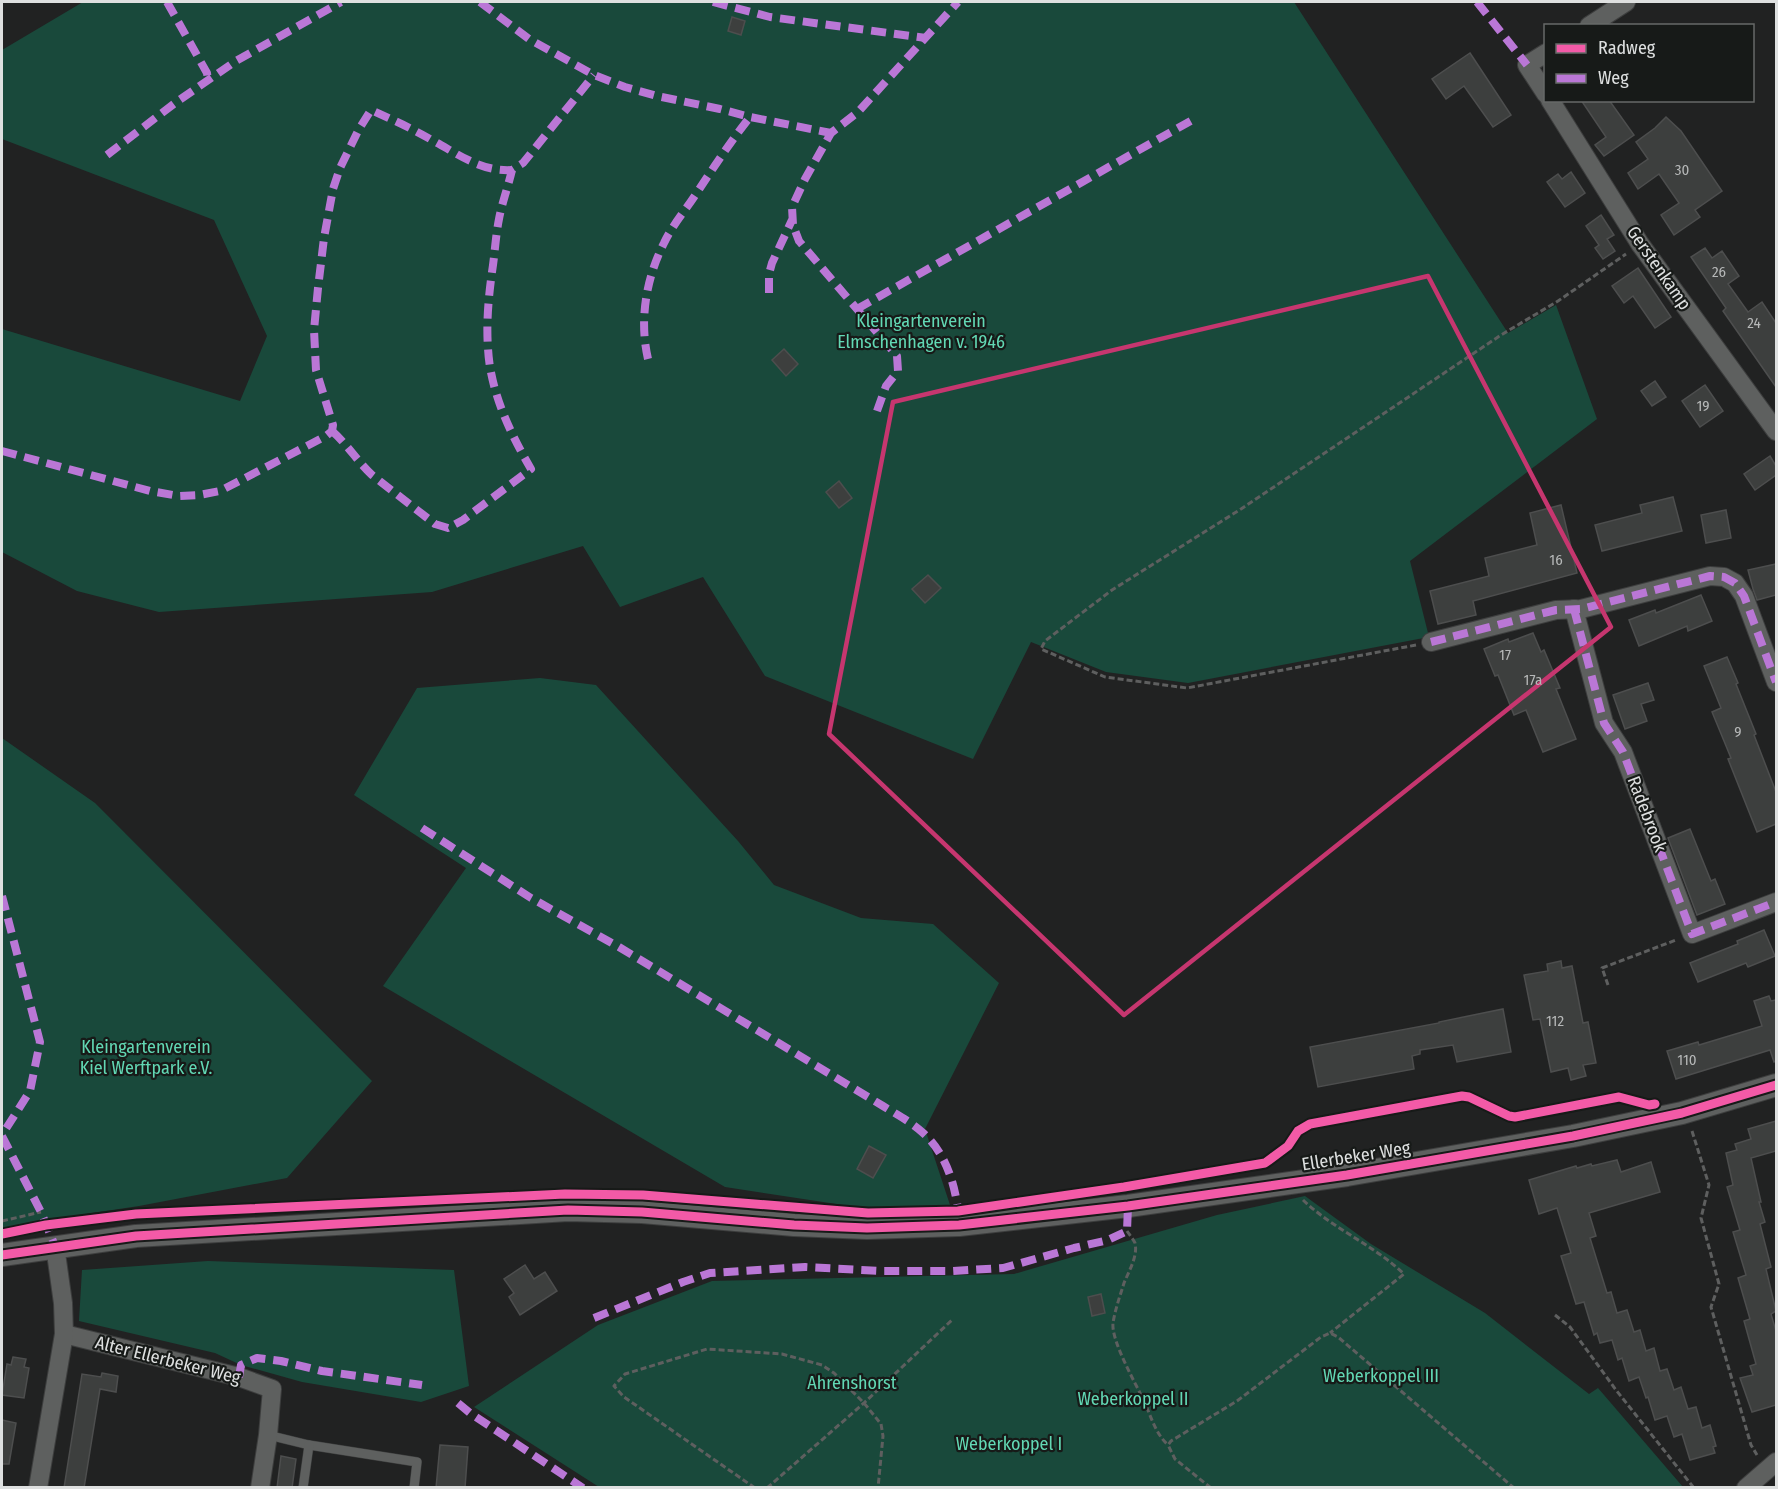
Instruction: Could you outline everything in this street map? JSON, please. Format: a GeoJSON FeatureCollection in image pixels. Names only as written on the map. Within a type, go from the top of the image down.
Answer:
{"type":"FeatureCollection","features":[{"type":"Feature","properties":{"kind":"street"},"geometry":{"type":"LineString","coordinates":[[1592,24],[1626,2]]}},
{"type":"Feature","properties":{"kind":"street"},"geometry":{"type":"LineString","coordinates":[[1544,54],[1527,65],[1544,92]]}},
{"type":"Feature","properties":{"kind":"street","name":"Gerstenkamp"},"geometry":{"type":"LineString","coordinates":[[1551,102],[1640,244],[1776,431]]}},
{"type":"Feature","properties":{"kind":"street"},"geometry":{"type":"LineString","coordinates":[[1431,642],[1556,610],[1574,609],[1710,576],[1724,577],[1736,584],[1744,596],[1776,682]]}},
{"type":"Feature","properties":{"kind":"street","name":"Radebrook"},"geometry":{"type":"LineString","coordinates":[[1574,609],[1604,723],[1623,752],[1692,934]]}},
{"type":"Feature","properties":{"kind":"street"},"geometry":{"type":"LineString","coordinates":[[1692,934],[1776,902]]}},
{"type":"Feature","properties":{"kind":"street","name":"Ellerbeker Weg"},"geometry":{"type":"LineString","coordinates":[[2,1255],[136,1236],[567,1210],[642,1212],[795,1225],[867,1228],[959,1225],[1128,1206],[1299,1182],[1573,1136],[1687,1112],[1776,1085]]}},
{"type":"Feature","properties":{"kind":"street"},"geometry":{"type":"LineString","coordinates":[[38,1488],[64,1334],[63,1303],[55,1246]]}},
{"type":"Feature","properties":{"kind":"street","name":"Alter Ellerbeker Weg"},"geometry":{"type":"LineString","coordinates":[[64,1334],[239,1377],[272,1389],[268,1435]]}},
{"type":"Feature","properties":{"kind":"street"},"geometry":{"type":"LineString","coordinates":[[260,1488],[268,1435]]}},
{"type":"Feature","properties":{"kind":"street"},"geometry":{"type":"LineString","coordinates":[[1746,1488],[1771,1466]]}},
{"type":"Feature","properties":{"kind":"lane"},"geometry":{"type":"LineString","coordinates":[[268,1435],[309,1445],[417,1462],[414,1488]]}},
{"type":"Feature","properties":{"kind":"lane"},"geometry":{"type":"LineString","coordinates":[[303,1488],[309,1445]]}},
{"type":"Feature","properties":{"kind":"path"},"geometry":{"type":"LineString","coordinates":[[1431,642],[1187,688],[1105,677],[1041,650],[1045,641],[1112,590],[1241,509],[1501,335],[1558,301],[1640,244]]}},
{"type":"Feature","properties":{"kind":"path"},"geometry":{"type":"LineString","coordinates":[[1608,985],[1602,968],[1692,934]]}},
{"type":"Feature","properties":{"kind":"path"},"geometry":{"type":"LineString","coordinates":[[1687,1112],[1709,1185],[1701,1218],[1719,1284],[1711,1308],[1751,1445],[1771,1466]]}},
{"type":"Feature","properties":{"kind":"path"},"geometry":{"type":"LineString","coordinates":[[1168,1445],[1237,1401],[1321,1337],[1330,1333],[1404,1274],[1394,1264],[1303,1201],[1299,1182]]}},
{"type":"Feature","properties":{"kind":"path"},"geometry":{"type":"LineString","coordinates":[[2,1221],[41,1212]]}},
{"type":"Feature","properties":{"kind":"path"},"geometry":{"type":"LineString","coordinates":[[1127,1231],[1135,1243],[1134,1260],[1116,1312],[1113,1324],[1114,1334],[1131,1379],[1161,1439],[1168,1445],[1175,1459],[1211,1488]]}},
{"type":"Feature","properties":{"kind":"path"},"geometry":{"type":"LineString","coordinates":[[1555,1315],[1570,1328],[1694,1488]]}},
{"type":"Feature","properties":{"kind":"path"},"geometry":{"type":"LineString","coordinates":[[767,1488],[864,1403],[953,1318]]}},
{"type":"Feature","properties":{"kind":"path"},"geometry":{"type":"LineString","coordinates":[[1330,1333],[1338,1336],[1514,1488]]}},
{"type":"Feature","properties":{"kind":"path"},"geometry":{"type":"LineString","coordinates":[[755,1488],[624,1397],[614,1386],[625,1374],[707,1349],[782,1354],[822,1365],[834,1373],[881,1424],[883,1436],[878,1488]]}},
{"type":"Feature","properties":{"kind":"highlighted area"},"geometry":{"type":"Polygon","coordinates":[[[1428,276],[1611,627],[1124,1015],[829,734],[893,402],[1428,276]]]}},
{"type":"Feature","properties":{"kind":"green space","name":"Kleingartenverein Elmschenhagen v. 1946"},"geometry":{"type":"Polygon","coordinates":[[[83,2],[1294,2],[1508,333],[1556,305],[1597,419],[1410,561],[1429,637],[1188,683],[1106,672],[1031,642],[973,759],[765,676],[703,577],[620,607],[583,546],[432,592],[159,612],[77,591],[2,552],[2,329],[240,401],[267,336],[214,220],[2,139],[2,50],[83,2]]]}},
{"type":"Feature","properties":{"kind":"green space"},"geometry":{"type":"Polygon","coordinates":[[[540,678],[596,685],[738,841],[774,885],[861,918],[933,924],[999,983],[925,1129],[951,1208],[876,1210],[725,1187],[383,986],[466,868],[354,795],[417,688],[540,678]]]}},
{"type":"Feature","properties":{"kind":"green space","name":"Kleingartenverein Kiel Werftpark e.V."},"geometry":{"type":"Polygon","coordinates":[[[2,738],[95,803],[372,1081],[287,1178],[2,1229],[2,738]]]}},
{"type":"Feature","properties":{"kind":"green space"},"geometry":{"type":"Polygon","coordinates":[[[1305,1196],[1371,1244],[1485,1313],[1589,1394],[1598,1388],[1683,1487],[599,1487],[474,1407],[598,1325],[712,1281],[1014,1274],[1217,1215],[1305,1196]]]}},
{"type":"Feature","properties":{"kind":"green space"},"geometry":{"type":"Polygon","coordinates":[[[208,1261],[454,1270],[469,1386],[421,1402],[302,1382],[241,1365],[215,1353],[79,1321],[82,1270],[208,1261]]]}},
{"type":"Feature","properties":{"kind":"building"},"geometry":{"type":"Polygon","coordinates":[[[732,17],[745,21],[741,35],[728,31],[732,17]]]}},
{"type":"Feature","properties":{"kind":"building"},"geometry":{"type":"Polygon","coordinates":[[[1470,53],[1511,115],[1493,127],[1464,86],[1446,99],[1432,79],[1470,53]]]}},
{"type":"Feature","properties":{"kind":"building"},"geometry":{"type":"Polygon","coordinates":[[[1582,102],[1610,102],[1634,135],[1604,156],[1595,145],[1606,137],[1582,102]]]}},
{"type":"Feature","properties":{"kind":"building"},"geometry":{"type":"Polygon","coordinates":[[[1666,117],[1681,131],[1722,191],[1695,210],[1700,217],[1674,235],[1661,215],[1679,203],[1659,174],[1638,189],[1628,173],[1648,159],[1636,142],[1666,117]]]}},
{"type":"Feature","properties":{"kind":"building"},"geometry":{"type":"Polygon","coordinates":[[[1571,172],[1585,193],[1565,207],[1547,182],[1558,174],[1562,179],[1571,172]]]}},
{"type":"Feature","properties":{"kind":"building"},"geometry":{"type":"Polygon","coordinates":[[[1601,215],[1614,235],[1607,239],[1615,251],[1603,259],[1595,248],[1599,245],[1586,226],[1601,215]]]}},
{"type":"Feature","properties":{"kind":"building"},"geometry":{"type":"Polygon","coordinates":[[[1705,248],[1712,258],[1722,251],[1739,276],[1728,284],[1748,312],[1762,302],[1776,323],[1776,387],[1723,311],[1726,308],[1691,257],[1705,248]]]}},
{"type":"Feature","properties":{"kind":"building"},"geometry":{"type":"Polygon","coordinates":[[[1638,268],[1671,317],[1655,328],[1633,296],[1624,303],[1612,286],[1638,268]]]}},
{"type":"Feature","properties":{"kind":"building"},"geometry":{"type":"Polygon","coordinates":[[[784,349],[798,364],[786,376],[772,360],[784,349]]]}},
{"type":"Feature","properties":{"kind":"building"},"geometry":{"type":"Polygon","coordinates":[[[1655,381],[1666,397],[1652,406],[1641,391],[1655,381]]]}},
{"type":"Feature","properties":{"kind":"building"},"geometry":{"type":"Polygon","coordinates":[[[1705,385],[1723,411],[1700,427],[1682,401],[1705,385]]]}},
{"type":"Feature","properties":{"kind":"building"},"geometry":{"type":"Polygon","coordinates":[[[1770,456],[1776,466],[1776,475],[1755,490],[1744,474],[1770,456]]]}},
{"type":"Feature","properties":{"kind":"building"},"geometry":{"type":"Polygon","coordinates":[[[839,481],[852,498],[839,508],[826,492],[839,481]]]}},
{"type":"Feature","properties":{"kind":"building"},"geometry":{"type":"Polygon","coordinates":[[[1673,497],[1682,531],[1602,551],[1595,525],[1642,513],[1640,505],[1673,497]]]}},
{"type":"Feature","properties":{"kind":"building"},"geometry":{"type":"Polygon","coordinates":[[[1561,505],[1577,573],[1473,601],[1476,615],[1438,624],[1430,591],[1489,576],[1485,558],[1537,545],[1530,513],[1561,505]]]}},
{"type":"Feature","properties":{"kind":"building"},"geometry":{"type":"Polygon","coordinates":[[[1726,510],[1731,538],[1706,543],[1701,515],[1726,510]]]}},
{"type":"Feature","properties":{"kind":"building"},"geometry":{"type":"Polygon","coordinates":[[[1776,564],[1776,595],[1757,600],[1748,570],[1776,564]]]}},
{"type":"Feature","properties":{"kind":"building"},"geometry":{"type":"Polygon","coordinates":[[[928,575],[941,588],[925,603],[912,589],[928,575]]]}},
{"type":"Feature","properties":{"kind":"building"},"geometry":{"type":"Polygon","coordinates":[[[1701,595],[1712,621],[1688,631],[1687,626],[1639,646],[1629,620],[1655,610],[1656,613],[1701,595]]]}},
{"type":"Feature","properties":{"kind":"building"},"geometry":{"type":"Polygon","coordinates":[[[1533,633],[1541,652],[1544,650],[1560,688],[1556,689],[1576,739],[1543,752],[1526,710],[1514,715],[1498,675],[1495,676],[1484,649],[1508,639],[1509,642],[1533,633]]]}},
{"type":"Feature","properties":{"kind":"building"},"geometry":{"type":"Polygon","coordinates":[[[1727,657],[1776,792],[1776,824],[1757,832],[1712,712],[1721,708],[1704,666],[1727,657]]]}},
{"type":"Feature","properties":{"kind":"building"},"geometry":{"type":"Polygon","coordinates":[[[1648,683],[1654,700],[1641,704],[1647,721],[1625,729],[1613,695],[1648,683]]]}},
{"type":"Feature","properties":{"kind":"building"},"geometry":{"type":"Polygon","coordinates":[[[1690,829],[1711,881],[1715,879],[1725,904],[1697,915],[1668,838],[1690,829]]]}},
{"type":"Feature","properties":{"kind":"building"},"geometry":{"type":"Polygon","coordinates":[[[1764,930],[1775,956],[1748,967],[1746,963],[1698,982],[1690,963],[1738,944],[1737,941],[1764,930]]]}},
{"type":"Feature","properties":{"kind":"building"},"geometry":{"type":"Polygon","coordinates":[[[1561,961],[1562,968],[1572,966],[1583,1023],[1588,1022],[1596,1063],[1583,1065],[1586,1076],[1571,1080],[1568,1068],[1551,1072],[1540,1019],[1533,1020],[1524,975],[1548,971],[1547,964],[1561,961]]]}},
{"type":"Feature","properties":{"kind":"building"},"geometry":{"type":"Polygon","coordinates":[[[1769,996],[1771,1001],[1776,1000],[1776,1061],[1774,1062],[1770,1050],[1676,1079],[1667,1051],[1698,1042],[1699,1045],[1762,1026],[1754,1001],[1769,996]]]}},
{"type":"Feature","properties":{"kind":"building"},"geometry":{"type":"Polygon","coordinates":[[[1503,1009],[1511,1052],[1457,1062],[1453,1045],[1420,1050],[1420,1054],[1412,1056],[1414,1069],[1318,1087],[1310,1047],[1503,1009]]]}},
{"type":"Feature","properties":{"kind":"building"},"geometry":{"type":"Polygon","coordinates":[[[1776,1121],[1776,1151],[1751,1158],[1765,1222],[1760,1224],[1771,1267],[1766,1269],[1776,1311],[1771,1314],[1776,1331],[1776,1405],[1752,1412],[1740,1378],[1753,1375],[1750,1366],[1756,1364],[1744,1321],[1750,1319],[1738,1278],[1746,1275],[1733,1232],[1740,1230],[1727,1187],[1733,1185],[1726,1153],[1737,1150],[1735,1144],[1751,1139],[1748,1129],[1776,1121]]]}},
{"type":"Feature","properties":{"kind":"building"},"geometry":{"type":"Polygon","coordinates":[[[869,1146],[886,1155],[873,1178],[857,1169],[869,1146]]]}},
{"type":"Feature","properties":{"kind":"building"},"geometry":{"type":"Polygon","coordinates":[[[1617,1160],[1621,1172],[1651,1162],[1660,1192],[1589,1213],[1596,1236],[1590,1238],[1607,1293],[1611,1292],[1617,1313],[1627,1310],[1634,1332],[1640,1330],[1646,1351],[1654,1348],[1660,1371],[1667,1369],[1674,1390],[1681,1387],[1688,1409],[1696,1407],[1702,1428],[1710,1425],[1716,1446],[1713,1447],[1715,1453],[1690,1460],[1682,1434],[1674,1437],[1667,1416],[1655,1420],[1639,1377],[1629,1381],[1622,1358],[1618,1360],[1612,1340],[1600,1343],[1597,1333],[1594,1335],[1584,1302],[1576,1304],[1561,1256],[1571,1253],[1557,1208],[1539,1214],[1529,1180],[1576,1166],[1577,1168],[1591,1164],[1592,1166],[1617,1160]]]}},
{"type":"Feature","properties":{"kind":"building"},"geometry":{"type":"Polygon","coordinates":[[[525,1265],[534,1279],[545,1272],[557,1291],[520,1315],[509,1297],[514,1293],[504,1279],[525,1265]]]}},
{"type":"Feature","properties":{"kind":"building"},"geometry":{"type":"Polygon","coordinates":[[[1101,1294],[1105,1313],[1092,1316],[1088,1297],[1101,1294]]]}},
{"type":"Feature","properties":{"kind":"building"},"geometry":{"type":"Polygon","coordinates":[[[13,1357],[26,1359],[24,1367],[29,1368],[24,1398],[2,1395],[7,1364],[11,1365],[13,1357]]]}},
{"type":"Feature","properties":{"kind":"building"},"geometry":{"type":"Polygon","coordinates":[[[102,1373],[118,1376],[116,1392],[100,1389],[84,1488],[64,1488],[82,1374],[101,1377],[102,1373]]]}},
{"type":"Feature","properties":{"kind":"building"},"geometry":{"type":"Polygon","coordinates":[[[2,1420],[16,1423],[9,1464],[2,1464],[2,1420]]]}},
{"type":"Feature","properties":{"kind":"building"},"geometry":{"type":"Polygon","coordinates":[[[440,1445],[468,1447],[465,1488],[436,1488],[440,1445]]]}},
{"type":"Feature","properties":{"kind":"building"},"geometry":{"type":"Polygon","coordinates":[[[281,1456],[296,1459],[292,1488],[277,1488],[281,1456]]]}},
{"type":"Feature","properties":{"kind":"marked path"},"geometry":{"type":"LineString","coordinates":[[167,2],[207,73],[208,80]]}},
{"type":"Feature","properties":{"kind":"marked path"},"geometry":{"type":"LineString","coordinates":[[107,155],[175,103],[236,61],[341,2]]}},
{"type":"Feature","properties":{"kind":"marked path"},"geometry":{"type":"LineString","coordinates":[[480,2],[529,39],[594,75],[625,87],[750,117],[831,133]]}},
{"type":"Feature","properties":{"kind":"marked path"},"geometry":{"type":"LineString","coordinates":[[713,2],[770,17],[926,38]]}},
{"type":"Feature","properties":{"kind":"marked path"},"geometry":{"type":"LineString","coordinates":[[877,411],[886,386],[898,371],[897,356],[799,241],[793,225],[792,207],[831,133],[858,112],[958,2]]}},
{"type":"Feature","properties":{"kind":"marked path"},"geometry":{"type":"LineString","coordinates":[[1477,2],[1527,65]]}},
{"type":"Feature","properties":{"kind":"marked path"},"geometry":{"type":"LineString","coordinates":[[332,431],[372,475],[435,524],[448,528],[463,520],[531,469],[502,411],[490,364],[487,338],[488,306],[498,225],[512,170],[523,163],[594,75]]}},
{"type":"Feature","properties":{"kind":"marked path"},"geometry":{"type":"LineString","coordinates":[[2,451],[150,491],[179,496],[220,491],[326,436],[332,431],[333,425],[316,370],[314,330],[324,238],[333,189],[340,168],[371,110],[479,165],[512,170]]}},
{"type":"Feature","properties":{"kind":"marked path"},"geometry":{"type":"LineString","coordinates":[[648,359],[644,315],[649,285],[658,257],[674,225],[750,117]]}},
{"type":"Feature","properties":{"kind":"marked path"},"geometry":{"type":"LineString","coordinates":[[857,309],[1194,119]]}},
{"type":"Feature","properties":{"kind":"marked path"},"geometry":{"type":"LineString","coordinates":[[769,293],[769,274],[772,263],[792,220]]}},
{"type":"Feature","properties":{"kind":"marked path"},"geometry":{"type":"LineString","coordinates":[[1431,642],[1556,610],[1581,609],[1710,576],[1724,577],[1735,583],[1744,596],[1776,682]]}},
{"type":"Feature","properties":{"kind":"marked path"},"geometry":{"type":"LineString","coordinates":[[1574,609],[1604,723],[1623,752],[1692,934],[1776,902]]}},
{"type":"Feature","properties":{"kind":"marked path"},"geometry":{"type":"LineString","coordinates":[[422,828],[531,898],[619,947],[913,1125],[931,1141],[944,1160],[955,1193],[959,1216]]}},
{"type":"Feature","properties":{"kind":"marked path"},"geometry":{"type":"LineString","coordinates":[[2,896],[40,1042],[30,1091],[2,1135]]}},
{"type":"Feature","properties":{"kind":"marked path"},"geometry":{"type":"LineString","coordinates":[[2,1136],[41,1212],[55,1246]]}},
{"type":"Feature","properties":{"kind":"marked path"},"geometry":{"type":"LineString","coordinates":[[594,1318],[710,1273],[805,1267],[882,1271],[1003,1268],[1108,1240],[1127,1231],[1128,1206]]}},
{"type":"Feature","properties":{"kind":"marked path"},"geometry":{"type":"LineString","coordinates":[[239,1377],[241,1365],[257,1358],[322,1371],[422,1385]]}},
{"type":"Feature","properties":{"kind":"marked path"},"geometry":{"type":"LineString","coordinates":[[458,1403],[583,1488]]}},
{"type":"Feature","properties":{"kind":"cycle path"},"geometry":{"type":"LineString","coordinates":[[2,1255],[136,1236],[568,1210],[642,1212],[794,1225],[867,1228],[959,1225],[1128,1206],[1347,1175],[1573,1136],[1682,1113],[1776,1085]]}},
{"type":"Feature","properties":{"kind":"cycle path"},"geometry":{"type":"LineString","coordinates":[[2,1234],[46,1225],[136,1214],[565,1194],[643,1195],[868,1213],[958,1211],[1124,1187],[1265,1163],[1288,1146],[1298,1131],[1310,1124],[1462,1096],[1515,1117],[1619,1097],[1649,1105],[1655,1104]]}},
{"type":"Feature","properties":{"kind":"park label","name":"Weberkoppel III"},"geometry":{"type":"Point","coordinates":[1381,1376]}},
{"type":"Feature","properties":{"kind":"park label","name":"Ahrenshorst"},"geometry":{"type":"Point","coordinates":[852,1383]}},
{"type":"Feature","properties":{"kind":"park label","name":"Weberkoppel II"},"geometry":{"type":"Point","coordinates":[1133,1399]}},
{"type":"Feature","properties":{"kind":"park label","name":"Weberkoppel I"},"geometry":{"type":"Point","coordinates":[1009,1444]}}]}
